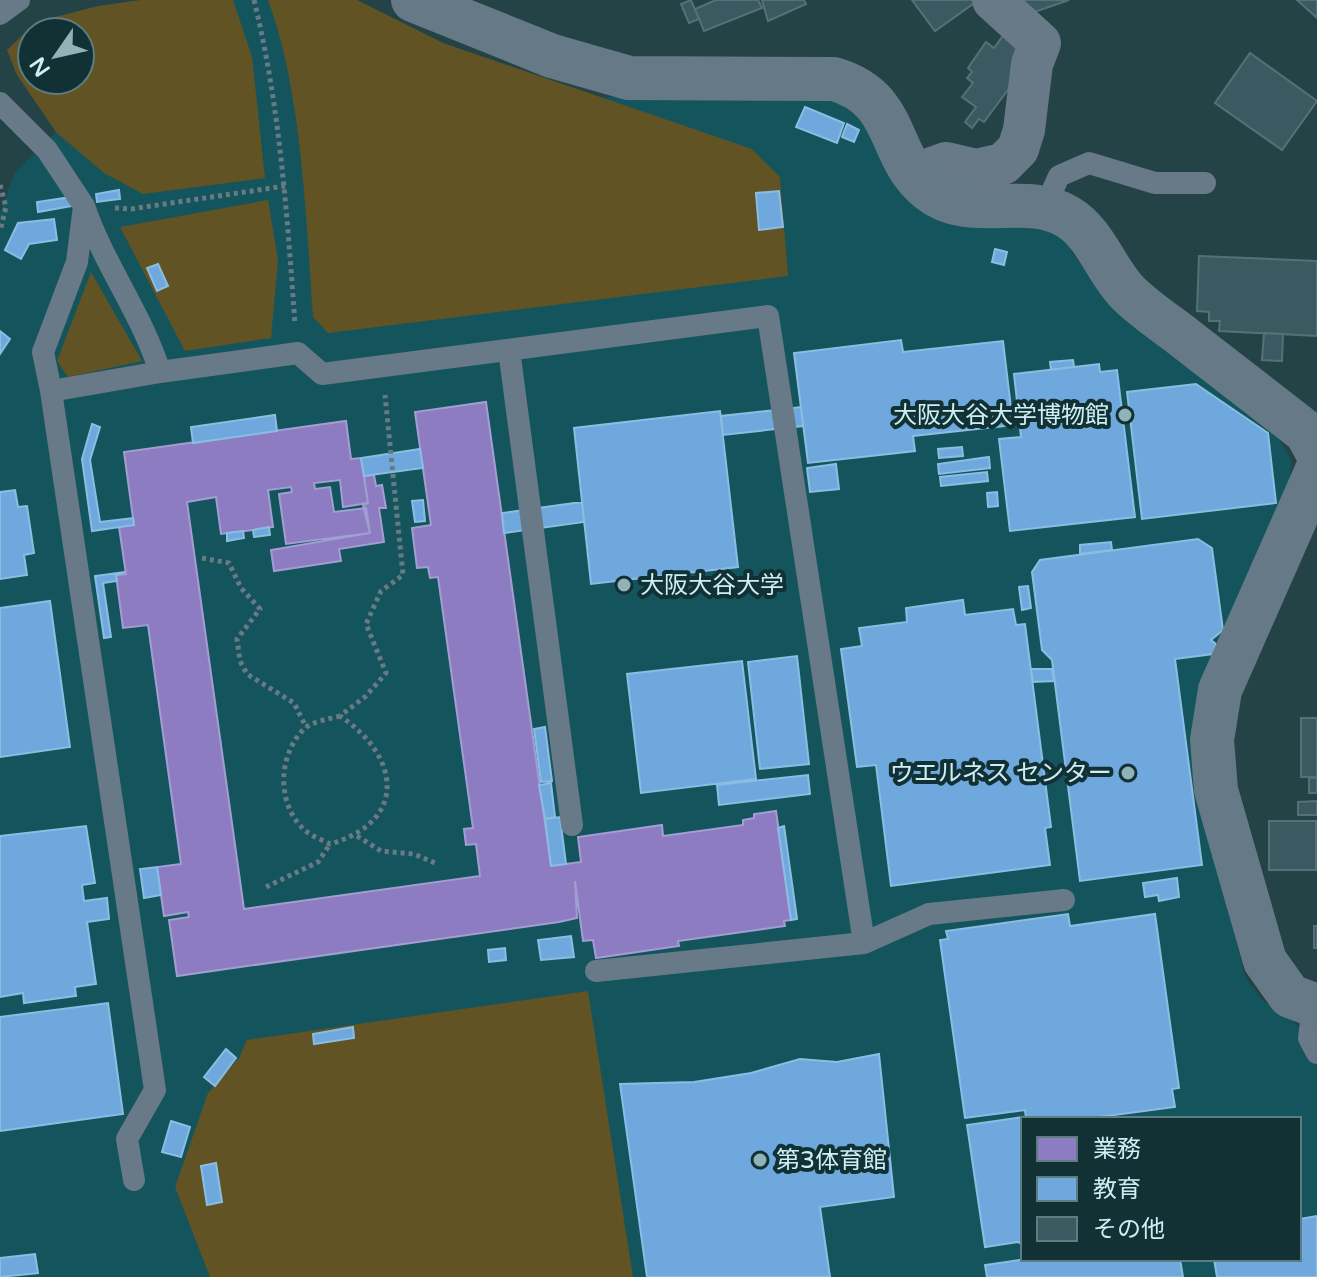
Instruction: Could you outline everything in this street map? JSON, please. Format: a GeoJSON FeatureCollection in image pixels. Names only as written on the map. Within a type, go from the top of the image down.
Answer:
{"type":"FeatureCollection","features":[{"type":"Feature","properties":{"kind":"street"},"geometry":{"type":"LineString","coordinates":[[413,0],[552,56],[629,78],[834,79],[858,85],[883,112],[927,189],[957,207],[1045,207],[1070,218],[1091,241],[1129,294],[1306,432],[1317,452]]}},
{"type":"Feature","properties":{"kind":"street"},"geometry":{"type":"LineString","coordinates":[[916,174],[946,163],[976,170],[1003,164],[1018,149],[1024,130],[1032,64],[1040,43],[993,0]]}},
{"type":"Feature","properties":{"kind":"street"},"geometry":{"type":"LineString","coordinates":[[1315,1006],[1290,996],[1265,961],[1216,790],[1212,740],[1220,690],[1317,470]]}},
{"type":"Feature","properties":{"kind":"lane"},"geometry":{"type":"LineString","coordinates":[[0,14],[19,0]]}},
{"type":"Feature","properties":{"kind":"lane"},"geometry":{"type":"LineString","coordinates":[[0,103],[47,150],[84,206],[98,248],[152,347],[160,372]]}},
{"type":"Feature","properties":{"kind":"lane"},"geometry":{"type":"LineString","coordinates":[[1045,207],[1059,176],[1089,163],[1155,183],[1205,183]]}},
{"type":"Feature","properties":{"kind":"lane"},"geometry":{"type":"LineString","coordinates":[[84,206],[77,262],[43,352],[155,1090],[127,1139],[134,1180]]}},
{"type":"Feature","properties":{"kind":"lane"},"geometry":{"type":"LineString","coordinates":[[51,391],[298,353],[322,374],[768,316],[864,943]]}},
{"type":"Feature","properties":{"kind":"lane"},"geometry":{"type":"LineString","coordinates":[[509,350],[572,825]]}},
{"type":"Feature","properties":{"kind":"lane"},"geometry":{"type":"LineString","coordinates":[[596,971],[864,943],[929,914],[1064,900]]}},
{"type":"Feature","properties":{"kind":"lane"},"geometry":{"type":"LineString","coordinates":[[1315,1006],[1309,1038],[1317,1053]]}},
{"type":"Feature","properties":{"kind":"path"},"geometry":{"type":"LineString","coordinates":[[254,0],[267,54],[285,186],[298,353]]}},
{"type":"Feature","properties":{"kind":"path"},"geometry":{"type":"LineString","coordinates":[[0,185],[6,207],[0,231]]}},
{"type":"Feature","properties":{"kind":"path"},"geometry":{"type":"LineString","coordinates":[[84,206],[131,209],[285,186]]}},
{"type":"Feature","properties":{"kind":"path"},"geometry":{"type":"LineString","coordinates":[[330,844],[306,832],[288,805],[283,778],[288,751],[306,727],[340,716],[366,696],[386,673],[366,624],[381,591],[403,575],[381,367]]}},
{"type":"Feature","properties":{"kind":"path"},"geometry":{"type":"LineString","coordinates":[[202,558],[229,563],[241,588],[260,609],[237,639],[240,661],[247,674],[294,703],[306,727]]}},
{"type":"Feature","properties":{"kind":"path"},"geometry":{"type":"LineString","coordinates":[[266,887],[318,862],[330,844],[357,836],[379,817],[387,794],[382,762],[361,730],[340,716]]}},
{"type":"Feature","properties":{"kind":"path"},"geometry":{"type":"LineString","coordinates":[[357,836],[381,851],[414,854],[435,863]]}},
{"type":"Feature","properties":{"kind":"shaded area","name":"大阪大谷大学"},"geometry":{"type":"Polygon","coordinates":[[[141,0],[357,0],[443,43],[595,98],[664,93],[833,92],[864,116],[1054,226],[1111,307],[1276,433],[1291,460],[1289,500],[1196,779],[1245,977],[1263,1001],[1285,1013],[1317,1046],[1317,1277],[0,1277],[0,212],[15,172],[56,132],[31,96],[96,96],[96,16],[59,16],[141,0]]]}},
{"type":"Feature","properties":{"kind":"shaded area"},"geometry":{"type":"Polygon","coordinates":[[[141,0],[233,0],[252,57],[265,178],[143,194],[104,173],[56,132],[31,96],[96,96],[96,16],[59,16],[141,0]]]}},
{"type":"Feature","properties":{"kind":"shaded area"},"geometry":{"type":"Polygon","coordinates":[[[268,0],[357,0],[443,43],[752,149],[780,177],[788,276],[328,333],[313,317],[301,156],[288,74],[268,0]]]}},
{"type":"Feature","properties":{"kind":"shaded area","name":"大阪大谷大学"},"geometry":{"type":"Polygon","coordinates":[[[16,41],[16,72],[7,50],[16,41]]]}},
{"type":"Feature","properties":{"kind":"shaded area"},"geometry":{"type":"Polygon","coordinates":[[[16,41],[16,72],[7,50],[16,41]]]}},
{"type":"Feature","properties":{"kind":"shaded area"},"geometry":{"type":"Polygon","coordinates":[[[268,200],[278,260],[271,338],[185,351],[120,227],[268,200]]]}},
{"type":"Feature","properties":{"kind":"shaded area"},"geometry":{"type":"Polygon","coordinates":[[[91,272],[142,361],[68,377],[57,361],[91,272]]]}},
{"type":"Feature","properties":{"kind":"shaded area"},"geometry":{"type":"Polygon","coordinates":[[[588,991],[633,1277],[210,1277],[175,1187],[208,1093],[239,1058],[247,1040],[588,991]]]}},
{"type":"Feature","properties":{"kind":"building: 業務"},"geometry":{"type":"Polygon","coordinates":[[[486,402],[551,866],[581,862],[578,837],[662,825],[663,836],[743,825],[743,820],[754,818],[754,814],[776,811],[791,920],[784,921],[785,926],[678,941],[679,946],[596,958],[593,940],[583,941],[575,881],[577,918],[177,976],[169,920],[189,917],[188,912],[164,916],[157,867],[181,864],[148,625],[123,628],[116,575],[126,574],[119,527],[134,525],[124,452],[346,421],[351,459],[361,458],[368,503],[343,507],[340,480],[314,483],[315,489],[330,487],[334,512],[366,508],[370,533],[286,544],[279,494],[292,492],[291,487],[268,490],[273,527],[253,530],[221,534],[216,497],[187,502],[244,909],[480,876],[476,844],[466,845],[464,829],[473,828],[438,577],[430,578],[428,567],[417,568],[412,528],[431,525],[415,412],[486,402]]]}},
{"type":"Feature","properties":{"kind":"building: 業務"},"geometry":{"type":"Polygon","coordinates":[[[374,475],[376,486],[382,485],[386,508],[379,508],[384,542],[339,549],[341,561],[274,571],[271,550],[370,533],[363,505],[368,503],[364,476],[374,475]]]}},
{"type":"Feature","properties":{"kind":"building: 教育"},"geometry":{"type":"Polygon","coordinates":[[[805,107],[844,123],[837,143],[796,127],[805,107]]]}},
{"type":"Feature","properties":{"kind":"building: 教育"},"geometry":{"type":"Polygon","coordinates":[[[847,124],[859,130],[854,142],[842,137],[847,124]]]}},
{"type":"Feature","properties":{"kind":"building: 教育"},"geometry":{"type":"Polygon","coordinates":[[[119,190],[120,199],[97,202],[96,194],[119,190]]]}},
{"type":"Feature","properties":{"kind":"building: 教育"},"geometry":{"type":"Polygon","coordinates":[[[779,191],[783,227],[759,230],[756,193],[779,191]]]}},
{"type":"Feature","properties":{"kind":"building: 教育"},"geometry":{"type":"Polygon","coordinates":[[[71,197],[72,206],[38,212],[37,202],[71,197]]]}},
{"type":"Feature","properties":{"kind":"building: 教育"},"geometry":{"type":"Polygon","coordinates":[[[54,219],[57,240],[29,244],[21,259],[5,250],[18,223],[54,219]]]}},
{"type":"Feature","properties":{"kind":"building: 教育"},"geometry":{"type":"Polygon","coordinates":[[[995,249],[1007,252],[1004,265],[992,262],[995,249]]]}},
{"type":"Feature","properties":{"kind":"building: 教育"},"geometry":{"type":"Polygon","coordinates":[[[158,264],[168,286],[157,291],[147,268],[158,264]]]}},
{"type":"Feature","properties":{"kind":"building: 教育"},"geometry":{"type":"Polygon","coordinates":[[[0,331],[10,339],[0,354],[0,331]]]}},
{"type":"Feature","properties":{"kind":"building: 教育"},"geometry":{"type":"Polygon","coordinates":[[[901,340],[903,352],[1003,341],[1013,425],[913,436],[915,451],[808,463],[794,353],[901,340]]]}},
{"type":"Feature","properties":{"kind":"building: 教育"},"geometry":{"type":"Polygon","coordinates":[[[1073,360],[1074,367],[1051,370],[1050,362],[1073,360]]]}},
{"type":"Feature","properties":{"kind":"building: 教育"},"geometry":{"type":"Polygon","coordinates":[[[1099,364],[1100,372],[1117,370],[1135,517],[1010,531],[999,439],[1021,437],[1014,374],[1099,364]]]}},
{"type":"Feature","properties":{"kind":"building: 教育"},"geometry":{"type":"Polygon","coordinates":[[[1196,384],[1268,433],[1276,503],[1142,519],[1127,392],[1196,384]]]}},
{"type":"Feature","properties":{"kind":"building: 教育"},"geometry":{"type":"Polygon","coordinates":[[[801,407],[803,426],[723,435],[721,416],[801,407]]]}},
{"type":"Feature","properties":{"kind":"building: 教育"},"geometry":{"type":"Polygon","coordinates":[[[720,411],[738,567],[591,584],[574,428],[720,411]]]}},
{"type":"Feature","properties":{"kind":"building: 教育"},"geometry":{"type":"Polygon","coordinates":[[[275,415],[277,431],[193,443],[191,427],[275,415]]]}},
{"type":"Feature","properties":{"kind":"building: 教育"},"geometry":{"type":"Polygon","coordinates":[[[92,424],[100,427],[90,460],[100,522],[133,518],[134,525],[92,531],[82,459],[92,424]]]}},
{"type":"Feature","properties":{"kind":"building: 教育"},"geometry":{"type":"Polygon","coordinates":[[[962,447],[963,456],[939,458],[938,449],[962,447]]]}},
{"type":"Feature","properties":{"kind":"building: 教育"},"geometry":{"type":"Polygon","coordinates":[[[420,449],[423,468],[364,476],[361,458],[420,449]]]}},
{"type":"Feature","properties":{"kind":"building: 教育"},"geometry":{"type":"Polygon","coordinates":[[[989,457],[990,468],[939,474],[938,464],[989,457]]]}},
{"type":"Feature","properties":{"kind":"building: 教育"},"geometry":{"type":"Polygon","coordinates":[[[836,464],[839,489],[810,492],[807,468],[836,464]]]}},
{"type":"Feature","properties":{"kind":"building: 教育"},"geometry":{"type":"Polygon","coordinates":[[[987,472],[988,481],[941,486],[940,477],[987,472]]]}},
{"type":"Feature","properties":{"kind":"building: 教育"},"geometry":{"type":"Polygon","coordinates":[[[15,490],[18,507],[27,506],[34,553],[24,555],[27,575],[0,579],[0,492],[15,490]]]}},
{"type":"Feature","properties":{"kind":"building: 教育"},"geometry":{"type":"Polygon","coordinates":[[[997,492],[998,506],[988,507],[987,493],[997,492]]]}},
{"type":"Feature","properties":{"kind":"building: 教育"},"geometry":{"type":"Polygon","coordinates":[[[423,500],[425,521],[415,522],[412,501],[423,500]]]}},
{"type":"Feature","properties":{"kind":"building: 教育"},"geometry":{"type":"Polygon","coordinates":[[[582,502],[584,522],[504,533],[502,513],[582,502]]]}},
{"type":"Feature","properties":{"kind":"building: 教育"},"geometry":{"type":"Polygon","coordinates":[[[269,527],[270,535],[254,537],[253,530],[269,527]]]}},
{"type":"Feature","properties":{"kind":"building: 教育"},"geometry":{"type":"Polygon","coordinates":[[[243,531],[244,538],[227,541],[227,533],[243,531]]]}},
{"type":"Feature","properties":{"kind":"building: 教育","name":"ウエルネス センター"},"geometry":{"type":"Polygon","coordinates":[[[1198,539],[1212,548],[1223,630],[1211,640],[1216,644],[1213,654],[1175,659],[1202,865],[1080,881],[1052,660],[1042,650],[1032,572],[1040,560],[1198,539]]]}},
{"type":"Feature","properties":{"kind":"building: 教育"},"geometry":{"type":"Polygon","coordinates":[[[1111,542],[1112,550],[1080,554],[1080,545],[1111,542]]]}},
{"type":"Feature","properties":{"kind":"building: 教育"},"geometry":{"type":"Polygon","coordinates":[[[125,572],[116,575],[117,581],[103,583],[111,637],[104,638],[95,576],[125,572]]]}},
{"type":"Feature","properties":{"kind":"building: 教育"},"geometry":{"type":"Polygon","coordinates":[[[1028,586],[1031,608],[1022,610],[1019,587],[1028,586]]]}},
{"type":"Feature","properties":{"kind":"building: 教育"},"geometry":{"type":"Polygon","coordinates":[[[963,600],[965,615],[1013,609],[1016,625],[1025,624],[1051,827],[1045,828],[1050,865],[891,886],[876,765],[857,767],[841,649],[862,646],[859,628],[907,622],[906,608],[963,600]]]}},
{"type":"Feature","properties":{"kind":"building: 教育"},"geometry":{"type":"Polygon","coordinates":[[[50,601],[70,747],[0,757],[0,608],[50,601]]]}},
{"type":"Feature","properties":{"kind":"building: 教育"},"geometry":{"type":"Polygon","coordinates":[[[797,656],[809,764],[760,769],[748,662],[797,656]]]}},
{"type":"Feature","properties":{"kind":"building: 教育"},"geometry":{"type":"Polygon","coordinates":[[[742,661],[756,779],[641,793],[627,674],[742,661]]]}},
{"type":"Feature","properties":{"kind":"building: 教育"},"geometry":{"type":"Polygon","coordinates":[[[1031,669],[1052,669],[1054,681],[1033,682],[1031,669]]]}},
{"type":"Feature","properties":{"kind":"building: 教育"},"geometry":{"type":"Polygon","coordinates":[[[545,727],[552,781],[541,782],[534,729],[545,727]]]}},
{"type":"Feature","properties":{"kind":"building: 教育"},"geometry":{"type":"Polygon","coordinates":[[[808,775],[810,794],[719,805],[717,785],[808,775]]]}},
{"type":"Feature","properties":{"kind":"building: 教育"},"geometry":{"type":"Polygon","coordinates":[[[551,783],[555,817],[545,819],[539,785],[551,783]]]}},
{"type":"Feature","properties":{"kind":"building: 教育"},"geometry":{"type":"Polygon","coordinates":[[[560,817],[566,864],[551,866],[545,819],[560,817]]]}},
{"type":"Feature","properties":{"kind":"building: 教育"},"geometry":{"type":"Polygon","coordinates":[[[86,826],[95,883],[82,885],[84,901],[107,898],[109,919],[87,922],[96,984],[75,987],[76,996],[24,1003],[23,993],[0,997],[0,836],[86,826]]]}},
{"type":"Feature","properties":{"kind":"building: 教育"},"geometry":{"type":"Polygon","coordinates":[[[784,826],[797,919],[791,920],[778,828],[784,826]]]}},
{"type":"Feature","properties":{"kind":"building: 教育"},"geometry":{"type":"Polygon","coordinates":[[[157,867],[161,895],[144,898],[140,869],[157,867]]]}},
{"type":"Feature","properties":{"kind":"building: 教育"},"geometry":{"type":"Polygon","coordinates":[[[1177,878],[1179,897],[1159,901],[1158,895],[1145,897],[1143,883],[1177,878]]]}},
{"type":"Feature","properties":{"kind":"building: 教育"},"geometry":{"type":"Polygon","coordinates":[[[1068,914],[1070,926],[1155,914],[1179,1088],[1172,1089],[1175,1107],[1099,1117],[1026,1117],[1025,1110],[965,1118],[940,940],[948,939],[946,931],[1068,914]]]}},
{"type":"Feature","properties":{"kind":"building: 教育"},"geometry":{"type":"Polygon","coordinates":[[[571,936],[574,957],[541,960],[538,940],[571,936]]]}},
{"type":"Feature","properties":{"kind":"building: 教育"},"geometry":{"type":"Polygon","coordinates":[[[505,948],[506,960],[489,962],[488,950],[505,948]]]}},
{"type":"Feature","properties":{"kind":"building: 教育"},"geometry":{"type":"Polygon","coordinates":[[[108,1003],[123,1114],[0,1131],[0,1017],[108,1003]]]}},
{"type":"Feature","properties":{"kind":"building: 教育"},"geometry":{"type":"Polygon","coordinates":[[[353,1027],[354,1038],[314,1044],[313,1034],[353,1027]]]}},
{"type":"Feature","properties":{"kind":"building: 教育"},"geometry":{"type":"Polygon","coordinates":[[[226,1049],[236,1058],[215,1086],[204,1077],[226,1049]]]}},
{"type":"Feature","properties":{"kind":"building: 教育","name":"第3体育館"},"geometry":{"type":"Polygon","coordinates":[[[879,1054],[894,1197],[820,1207],[830,1277],[647,1277],[620,1084],[694,1082],[751,1073],[800,1059],[837,1062],[879,1054]]]}},
{"type":"Feature","properties":{"kind":"building: 教育"},"geometry":{"type":"Polygon","coordinates":[[[1021,1117],[1021,1244],[985,1247],[967,1125],[1021,1117]]]}},
{"type":"Feature","properties":{"kind":"building: 教育"},"geometry":{"type":"Polygon","coordinates":[[[171,1121],[190,1127],[181,1157],[162,1152],[171,1121]]]}},
{"type":"Feature","properties":{"kind":"building: 教育"},"geometry":{"type":"Polygon","coordinates":[[[216,1163],[222,1202],[207,1205],[201,1166],[216,1163]]]}},
{"type":"Feature","properties":{"kind":"building: 教育"},"geometry":{"type":"Polygon","coordinates":[[[1317,1216],[1317,1277],[1217,1277],[1214,1261],[1301,1261],[1301,1219],[1317,1216]]]}},
{"type":"Feature","properties":{"kind":"building: 教育"},"geometry":{"type":"Polygon","coordinates":[[[35,1254],[38,1273],[0,1277],[0,1258],[35,1254]]]}},
{"type":"Feature","properties":{"kind":"building: 教育"},"geometry":{"type":"Polygon","coordinates":[[[1021,1260],[1180,1261],[1183,1277],[987,1277],[985,1265],[1021,1260]]]}},
{"type":"Feature","properties":{"kind":"building: その他"},"geometry":{"type":"Polygon","coordinates":[[[691,0],[699,19],[689,23],[681,4],[691,0]]]}},
{"type":"Feature","properties":{"kind":"building: その他"},"geometry":{"type":"Polygon","coordinates":[[[716,0],[758,0],[762,8],[704,31],[695,9],[716,0]]]}},
{"type":"Feature","properties":{"kind":"building: その他"},"geometry":{"type":"Polygon","coordinates":[[[762,0],[804,0],[806,4],[768,21],[762,0]]]}},
{"type":"Feature","properties":{"kind":"building: その他"},"geometry":{"type":"Polygon","coordinates":[[[912,0],[976,0],[977,1],[935,31],[912,0]]]}},
{"type":"Feature","properties":{"kind":"building: その他"},"geometry":{"type":"Polygon","coordinates":[[[1006,0],[1069,0],[1026,15],[1006,0]]]}},
{"type":"Feature","properties":{"kind":"building: その他"},"geometry":{"type":"Polygon","coordinates":[[[1297,0],[1317,0],[1317,18],[1297,0]]]}},
{"type":"Feature","properties":{"kind":"building: その他"},"geometry":{"type":"Polygon","coordinates":[[[1005,33],[1025,48],[1019,75],[984,122],[979,119],[972,128],[965,122],[976,107],[962,97],[973,83],[967,78],[972,72],[968,68],[986,42],[994,48],[1005,33]]]}},
{"type":"Feature","properties":{"kind":"building: その他"},"geometry":{"type":"Polygon","coordinates":[[[1250,53],[1317,101],[1282,150],[1215,103],[1250,53]]]}},
{"type":"Feature","properties":{"kind":"building: その他"},"geometry":{"type":"Polygon","coordinates":[[[1199,256],[1317,261],[1317,336],[1219,331],[1220,321],[1209,321],[1209,312],[1197,311],[1199,256]]]}},
{"type":"Feature","properties":{"kind":"building: その他"},"geometry":{"type":"Polygon","coordinates":[[[1264,333],[1283,334],[1282,361],[1262,360],[1264,333]]]}},
{"type":"Feature","properties":{"kind":"building: その他"},"geometry":{"type":"Polygon","coordinates":[[[1301,718],[1317,718],[1317,777],[1301,777],[1301,718]]]}},
{"type":"Feature","properties":{"kind":"building: その他"},"geometry":{"type":"Polygon","coordinates":[[[1309,778],[1317,778],[1317,793],[1309,793],[1309,778]]]}},
{"type":"Feature","properties":{"kind":"building: その他"},"geometry":{"type":"Polygon","coordinates":[[[1317,801],[1317,815],[1298,815],[1298,802],[1317,801]]]}},
{"type":"Feature","properties":{"kind":"building: その他"},"geometry":{"type":"Polygon","coordinates":[[[1269,821],[1316,821],[1316,870],[1269,870],[1269,821]]]}},
{"type":"Feature","properties":{"kind":"building: その他"},"geometry":{"type":"Polygon","coordinates":[[[1314,926],[1317,926],[1317,948],[1314,948],[1314,926]]]}},
{"type":"Feature","properties":{"kind":"place","name":"大阪大谷大学博物館"},"geometry":{"type":"Point","coordinates":[1125,415]}},
{"type":"Feature","properties":{"kind":"place","name":"大阪大谷大学"},"geometry":{"type":"Point","coordinates":[624,585]}},
{"type":"Feature","properties":{"kind":"place","name":"ウエルネス センター"},"geometry":{"type":"Point","coordinates":[1128,773]}},
{"type":"Feature","properties":{"kind":"place","name":"第3体育館"},"geometry":{"type":"Point","coordinates":[760,1160]}}]}
